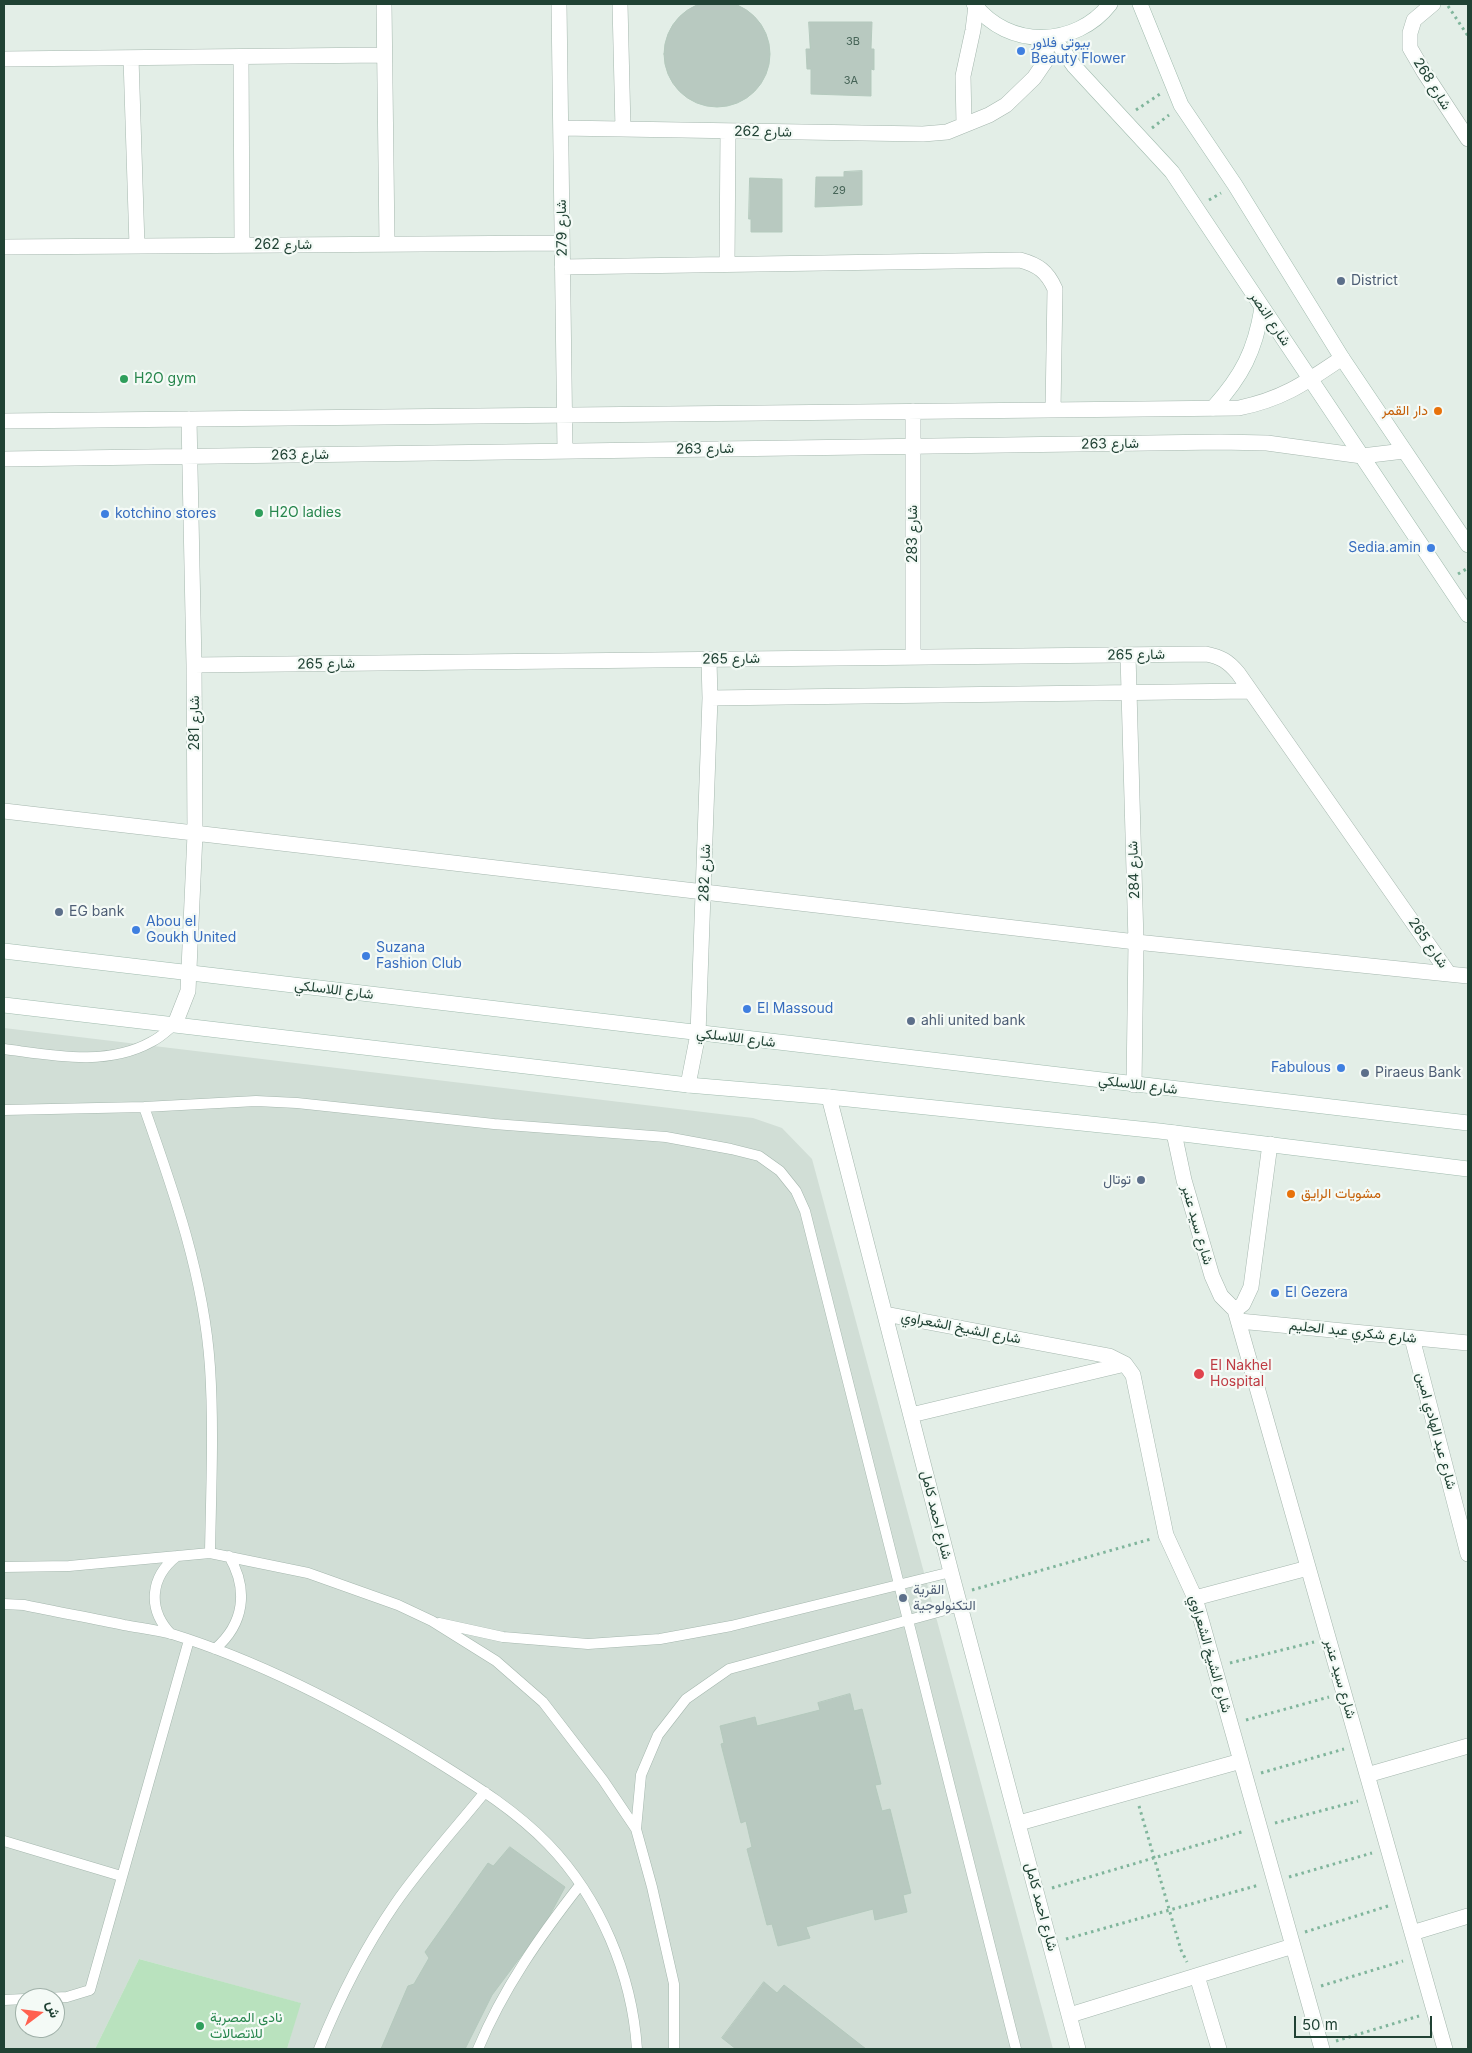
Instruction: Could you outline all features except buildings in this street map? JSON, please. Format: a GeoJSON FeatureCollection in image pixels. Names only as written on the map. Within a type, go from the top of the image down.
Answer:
{"type":"FeatureCollection","features":[{"type":"Feature","properties":{"kind":"street"},"geometry":{"type":"LineString","coordinates":[[384,4],[387,244]]}},
{"type":"Feature","properties":{"kind":"street","name":"شارع 279"},"geometry":{"type":"LineString","coordinates":[[559,4],[565,452]]}},
{"type":"Feature","properties":{"kind":"street"},"geometry":{"type":"LineString","coordinates":[[620,4],[623,129]]}},
{"type":"Feature","properties":{"kind":"street"},"geometry":{"type":"LineString","coordinates":[[975,5],[996,25],[1021,36],[1051,38],[1080,30],[1102,15],[1110,4]]}},
{"type":"Feature","properties":{"kind":"street"},"geometry":{"type":"LineString","coordinates":[[1140,4],[1181,105],[1235,185],[1342,358],[1468,545]]}},
{"type":"Feature","properties":{"kind":"street","name":"شارع 268"},"geometry":{"type":"LineString","coordinates":[[1432,4],[1414,20],[1410,33],[1410,48],[1468,139]]}},
{"type":"Feature","properties":{"kind":"street"},"geometry":{"type":"LineString","coordinates":[[964,124],[963,76],[973,30],[975,5]]}},
{"type":"Feature","properties":{"kind":"street","name":"شارع 262"},"geometry":{"type":"LineString","coordinates":[[561,128],[924,134],[947,132],[989,115],[1021,93],[1045,62],[1051,38]]}},
{"type":"Feature","properties":{"kind":"street","name":"شارع النصر"},"geometry":{"type":"LineString","coordinates":[[1051,38],[1074,66],[1172,172],[1468,615]]}},
{"type":"Feature","properties":{"kind":"street"},"geometry":{"type":"LineString","coordinates":[[4,59],[384,55]]}},
{"type":"Feature","properties":{"kind":"street"},"geometry":{"type":"LineString","coordinates":[[241,57],[242,245]]}},
{"type":"Feature","properties":{"kind":"street"},"geometry":{"type":"LineString","coordinates":[[131,58],[137,246]]}},
{"type":"Feature","properties":{"kind":"street"},"geometry":{"type":"LineString","coordinates":[[727,264],[728,131]]}},
{"type":"Feature","properties":{"kind":"street","name":"شارع 262"},"geometry":{"type":"LineString","coordinates":[[4,247],[562,243]]}},
{"type":"Feature","properties":{"kind":"street"},"geometry":{"type":"LineString","coordinates":[[562,267],[1020,260],[1035,264],[1048,274],[1055,288],[1053,410]]}},
{"type":"Feature","properties":{"kind":"street"},"geometry":{"type":"LineString","coordinates":[[1213,408],[1232,387],[1247,363],[1258,336],[1262,308]]}},
{"type":"Feature","properties":{"kind":"street"},"geometry":{"type":"LineString","coordinates":[[4,421],[1239,408],[1264,403],[1288,393],[1311,380],[1342,358]]}},
{"type":"Feature","properties":{"kind":"street","name":"شارع 283"},"geometry":{"type":"LineString","coordinates":[[913,411],[913,657]]}},
{"type":"Feature","properties":{"kind":"street","name":"شارع 281"},"geometry":{"type":"LineString","coordinates":[[176,1024],[188,991],[190,973],[195,834],[189,419]]}},
{"type":"Feature","properties":{"kind":"street","name":"شارع 263"},"geometry":{"type":"LineString","coordinates":[[4,459],[1258,443],[1315,448],[1362,456],[1404,450]]}},
{"type":"Feature","properties":{"kind":"street","name":"شارع 265"},"geometry":{"type":"LineString","coordinates":[[194,665],[1206,654],[1219,656],[1230,663],[1449,974]]}},
{"type":"Feature","properties":{"kind":"street","name":"شارع 284"},"geometry":{"type":"LineString","coordinates":[[1128,655],[1136,942],[1134,1085]]}},
{"type":"Feature","properties":{"kind":"street","name":"شارع 282"},"geometry":{"type":"LineString","coordinates":[[688,1084],[698,1034],[710,698],[709,660]]}},
{"type":"Feature","properties":{"kind":"street"},"geometry":{"type":"LineString","coordinates":[[710,698],[1250,691]]}},
{"type":"Feature","properties":{"kind":"street"},"geometry":{"type":"LineString","coordinates":[[4,810],[195,834],[1136,942],[1468,976]]}},
{"type":"Feature","properties":{"kind":"street","name":"شارع اللاسلكي"},"geometry":{"type":"LineString","coordinates":[[4,951],[1468,1123]]}},
{"type":"Feature","properties":{"kind":"street"},"geometry":{"type":"LineString","coordinates":[[4,1005],[688,1084],[1174,1133],[1468,1168]]}},
{"type":"Feature","properties":{"kind":"street","name":"شارع احمد كامل"},"geometry":{"type":"LineString","coordinates":[[829,1097],[958,1600],[1078,2049]]}},
{"type":"Feature","properties":{"kind":"street","name":"شارع سيد عنبر"},"geometry":{"type":"LineString","coordinates":[[1174,1133],[1186,1188],[1212,1276],[1221,1296],[1237,1315],[1445,2049]]}},
{"type":"Feature","properties":{"kind":"street"},"geometry":{"type":"LineString","coordinates":[[1237,1315],[1251,1287],[1270,1144]]}},
{"type":"Feature","properties":{"kind":"street","name":"شارع الشيخ الشعراوي"},"geometry":{"type":"LineString","coordinates":[[885,1314],[1109,1356],[1125,1364],[1133,1375],[1166,1535],[1196,1598],[1322,2047]]}},
{"type":"Feature","properties":{"kind":"street","name":"شارع شكري عبد الحليم"},"geometry":{"type":"LineString","coordinates":[[1237,1315],[1412,1338],[1468,1343]]}},
{"type":"Feature","properties":{"kind":"street","name":"شارع عبد الهادي امين"},"geometry":{"type":"LineString","coordinates":[[1412,1338],[1461,1499],[1468,1554]]}},
{"type":"Feature","properties":{"kind":"street"},"geometry":{"type":"LineString","coordinates":[[911,1415],[1125,1364]]}},
{"type":"Feature","properties":{"kind":"street"},"geometry":{"type":"LineString","coordinates":[[1196,1598],[1308,1568]]}},
{"type":"Feature","properties":{"kind":"street"},"geometry":{"type":"LineString","coordinates":[[1368,1775],[1468,1746]]}},
{"type":"Feature","properties":{"kind":"street"},"geometry":{"type":"LineString","coordinates":[[1019,1823],[1242,1762]]}},
{"type":"Feature","properties":{"kind":"street"},"geometry":{"type":"LineString","coordinates":[[1412,1933],[1468,1916]]}},
{"type":"Feature","properties":{"kind":"street"},"geometry":{"type":"LineString","coordinates":[[1070,2015],[1197,1976],[1292,1941]]}},
{"type":"Feature","properties":{"kind":"street"},"geometry":{"type":"LineString","coordinates":[[1197,1976],[1218,2049]]}},
{"type":"Feature","properties":{"kind":"lane"},"geometry":{"type":"LineString","coordinates":[[4,1049],[87,1058],[109,1056],[151,1042],[176,1024]]}},
{"type":"Feature","properties":{"kind":"lane"},"geometry":{"type":"LineString","coordinates":[[4,1110],[298,1102],[494,1124],[666,1137],[760,1156],[780,1171],[796,1191],[805,1211],[1016,2049]]}},
{"type":"Feature","properties":{"kind":"lane"},"geometry":{"type":"LineString","coordinates":[[144,1107],[186,1235],[202,1310],[210,1366],[212,1429],[210,1553]]}},
{"type":"Feature","properties":{"kind":"lane"},"geometry":{"type":"LineString","coordinates":[[4,1567],[69,1566],[210,1553],[229,1556],[308,1574],[398,1606],[432,1621],[496,1661],[543,1702],[603,1780],[636,1829],[652,1887],[674,1984],[674,2049]]}},
{"type":"Feature","properties":{"kind":"lane"},"geometry":{"type":"LineString","coordinates":[[171,1634],[158,1615],[154,1593],[161,1572],[177,1556]]}},
{"type":"Feature","properties":{"kind":"lane"},"geometry":{"type":"LineString","coordinates":[[215,1649],[233,1630],[242,1606],[240,1580],[229,1556]]}},
{"type":"Feature","properties":{"kind":"lane"},"geometry":{"type":"LineString","coordinates":[[432,1621],[503,1637],[588,1644],[660,1640],[731,1626],[951,1572]]}},
{"type":"Feature","properties":{"kind":"lane"},"geometry":{"type":"LineString","coordinates":[[636,1829],[642,1775],[658,1735],[686,1699],[729,1669],[908,1619],[958,1600]]}},
{"type":"Feature","properties":{"kind":"lane"},"geometry":{"type":"LineString","coordinates":[[4,1604],[24,1605],[171,1634],[257,1665],[381,1727],[485,1792],[519,1816],[549,1845],[580,1885],[597,1912],[615,1949],[628,1989],[637,2049]]}},
{"type":"Feature","properties":{"kind":"lane"},"geometry":{"type":"LineString","coordinates":[[65,1997],[90,1990],[189,1640]]}},
{"type":"Feature","properties":{"kind":"lane"},"geometry":{"type":"LineString","coordinates":[[319,2049],[345,1989],[395,1903],[485,1792]]}},
{"type":"Feature","properties":{"kind":"lane"},"geometry":{"type":"LineString","coordinates":[[4,1841],[121,1876]]}},
{"type":"Feature","properties":{"kind":"lane"},"geometry":{"type":"LineString","coordinates":[[478,2049],[513,1979],[544,1930],[580,1885]]}},
{"type":"Feature","properties":{"kind":"path"},"geometry":{"type":"LineString","coordinates":[[1446,4],[1468,36]]}},
{"type":"Feature","properties":{"kind":"path"},"geometry":{"type":"LineString","coordinates":[[1123,119],[1173,86]]}},
{"type":"Feature","properties":{"kind":"path"},"geometry":{"type":"LineString","coordinates":[[1140,137],[1181,105]]}},
{"type":"Feature","properties":{"kind":"path"},"geometry":{"type":"LineString","coordinates":[[1196,208],[1235,185]]}},
{"type":"Feature","properties":{"kind":"path"},"geometry":{"type":"LineString","coordinates":[[958,1600],[1166,1535]]}},
{"type":"Feature","properties":{"kind":"path"},"geometry":{"type":"LineString","coordinates":[[1215,1667],[1328,1638]]}},
{"type":"Feature","properties":{"kind":"path"},"geometry":{"type":"LineString","coordinates":[[1231,1724],[1344,1693]]}},
{"type":"Feature","properties":{"kind":"path"},"geometry":{"type":"LineString","coordinates":[[1246,1777],[1359,1744]]}},
{"type":"Feature","properties":{"kind":"path"},"geometry":{"type":"LineString","coordinates":[[1135,1791],[1181,1950],[1197,1976]]}},
{"type":"Feature","properties":{"kind":"path"},"geometry":{"type":"LineString","coordinates":[[1037,1892],[1374,1796]]}},
{"type":"Feature","properties":{"kind":"path"},"geometry":{"type":"LineString","coordinates":[[1050,1943],[1170,1911],[1388,1848]]}},
{"type":"Feature","properties":{"kind":"path"},"geometry":{"type":"LineString","coordinates":[[1292,1941],[1403,1902]]}},
{"type":"Feature","properties":{"kind":"path"},"geometry":{"type":"LineString","coordinates":[[1306,1990],[1419,1957]]}},
{"type":"Feature","properties":{"kind":"path"},"geometry":{"type":"LineString","coordinates":[[1322,2047],[1435,2012]]}},
{"type":"Feature","properties":{"kind":"shaded area"},"geometry":{"type":"Polygon","coordinates":[[[4,1028],[753,1118],[782,1128],[812,1159],[1053,2049],[287,2049],[300,2003],[139,1959],[95,2049],[4,2049],[4,1028]]]}},
{"type":"Feature","properties":{"kind":"green space","name":"نادى المصرية للاتصالات"},"geometry":{"type":"Polygon","coordinates":[[[139,1959],[301,2003],[287,2049],[95,2049],[139,1959]]]}},
{"type":"Feature","properties":{"kind":"place","name":"بيوتى فلاور Beauty Flower"},"geometry":{"type":"Point","coordinates":[1021,51]}},
{"type":"Feature","properties":{"kind":"place","name":"District"},"geometry":{"type":"Point","coordinates":[1341,281]}},
{"type":"Feature","properties":{"kind":"place","name":"H2O gym"},"geometry":{"type":"Point","coordinates":[124,379]}},
{"type":"Feature","properties":{"kind":"place","name":"دار القمر"},"geometry":{"type":"Point","coordinates":[1438,411]}},
{"type":"Feature","properties":{"kind":"place","name":"H2O ladies"},"geometry":{"type":"Point","coordinates":[259,513]}},
{"type":"Feature","properties":{"kind":"place","name":"kotchino stores"},"geometry":{"type":"Point","coordinates":[105,514]}},
{"type":"Feature","properties":{"kind":"place","name":"Sedia.amin"},"geometry":{"type":"Point","coordinates":[1431,548]}},
{"type":"Feature","properties":{"kind":"place","name":"EG bank"},"geometry":{"type":"Point","coordinates":[59,912]}},
{"type":"Feature","properties":{"kind":"place","name":"Abou el Goukh United"},"geometry":{"type":"Point","coordinates":[136,930]}},
{"type":"Feature","properties":{"kind":"place","name":"Suzana Fashion Club"},"geometry":{"type":"Point","coordinates":[366,956]}},
{"type":"Feature","properties":{"kind":"place","name":"El Massoud"},"geometry":{"type":"Point","coordinates":[747,1009]}},
{"type":"Feature","properties":{"kind":"place","name":"ahli united bank"},"geometry":{"type":"Point","coordinates":[911,1021]}},
{"type":"Feature","properties":{"kind":"place","name":"Fabulous"},"geometry":{"type":"Point","coordinates":[1341,1068]}},
{"type":"Feature","properties":{"kind":"place","name":"Piraeus Bank"},"geometry":{"type":"Point","coordinates":[1365,1073]}},
{"type":"Feature","properties":{"kind":"place","name":"توتال"},"geometry":{"type":"Point","coordinates":[1141,1180]}},
{"type":"Feature","properties":{"kind":"place","name":"مشويات الرايق"},"geometry":{"type":"Point","coordinates":[1291,1194]}},
{"type":"Feature","properties":{"kind":"place","name":"El Gezera"},"geometry":{"type":"Point","coordinates":[1275,1293]}},
{"type":"Feature","properties":{"kind":"place","name":"El Nakhel Hospital"},"geometry":{"type":"Point","coordinates":[1199,1374]}},
{"type":"Feature","properties":{"kind":"place","name":"القرية التكنولوجية"},"geometry":{"type":"Point","coordinates":[903,1598]}},
{"type":"Feature","properties":{"kind":"place","name":"نادى المصرية للاتصالات"},"geometry":{"type":"Point","coordinates":[200,2026]}}]}
